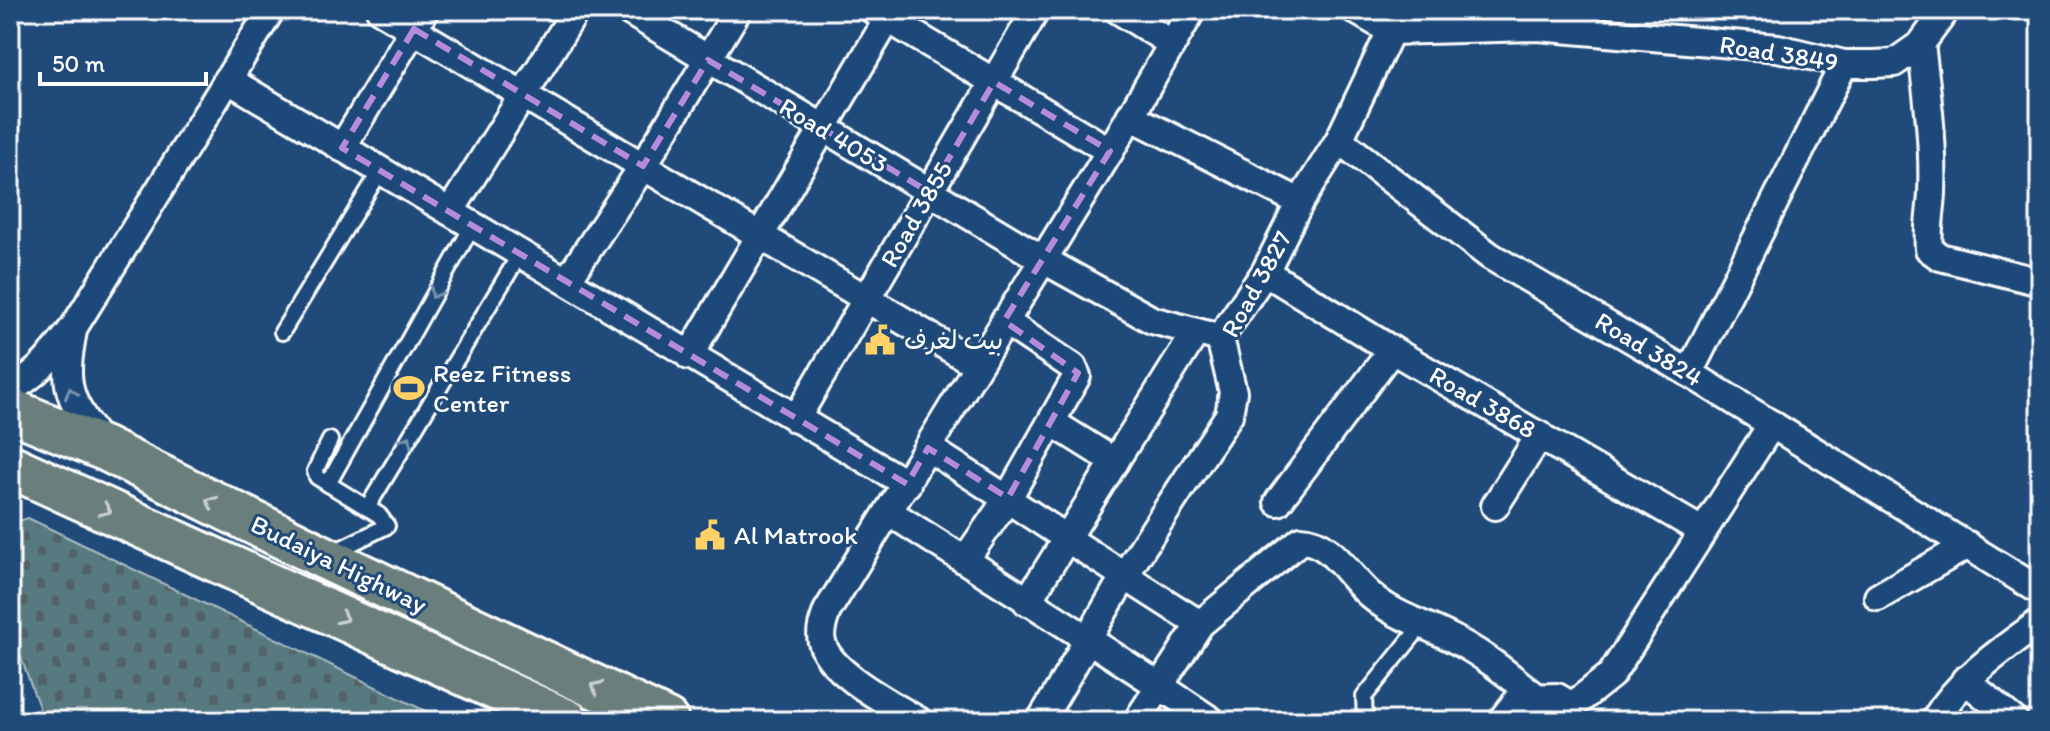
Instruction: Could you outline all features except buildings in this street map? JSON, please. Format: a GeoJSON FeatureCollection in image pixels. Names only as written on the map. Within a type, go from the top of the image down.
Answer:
{"type":"FeatureCollection","features":[{"type":"Feature","properties":{"kind":"main road","name":"Budaiya Highway"},"geometry":{"type":"LineString","coordinates":[[10,410],[105,449],[667,721]]}},
{"type":"Feature","properties":{"kind":"main road","name":"Budaiya Highway"},"geometry":{"type":"LineString","coordinates":[[10,466],[567,721]]}},
{"type":"Feature","properties":{"kind":"street"},"geometry":{"type":"LineString","coordinates":[[10,389],[40,370],[74,327],[271,10]]}},
{"type":"Feature","properties":{"kind":"street"},"geometry":{"type":"LineString","coordinates":[[380,10],[420,20],[523,94],[978,365]]}},
{"type":"Feature","properties":{"kind":"street"},"geometry":{"type":"LineString","coordinates":[[462,218],[523,94],[576,10]]}},
{"type":"Feature","properties":{"kind":"street","name":"Road 4053"},"geometry":{"type":"LineString","coordinates":[[627,10],[1042,259],[1152,320],[1208,335]]}},
{"type":"Feature","properties":{"kind":"street"},"geometry":{"type":"LineString","coordinates":[[567,281],[643,166],[738,10]]}},
{"type":"Feature","properties":{"kind":"street","name":"Road 3855"},"geometry":{"type":"LineString","coordinates":[[796,419],[1036,10]]}},
{"type":"Feature","properties":{"kind":"street"},"geometry":{"type":"LineString","coordinates":[[1118,10],[1171,43]]}},
{"type":"Feature","properties":{"kind":"street"},"geometry":{"type":"LineString","coordinates":[[919,721],[845,673],[829,656],[821,642],[821,628],[827,611],[1110,151],[1192,10]]}},
{"type":"Feature","properties":{"kind":"street"},"geometry":{"type":"LineString","coordinates":[[1355,10],[1395,21]]}},
{"type":"Feature","properties":{"kind":"street","name":"Road 3849"},"geometry":{"type":"LineString","coordinates":[[1395,21],[1540,18],[1778,48],[1844,64],[1894,63],[1921,44],[1946,10]]}},
{"type":"Feature","properties":{"kind":"street"},"geometry":{"type":"LineString","coordinates":[[689,356],[758,235],[824,130],[885,13],[1110,151]]}},
{"type":"Feature","properties":{"kind":"street"},"geometry":{"type":"LineString","coordinates":[[342,148],[420,20]]}},
{"type":"Feature","properties":{"kind":"street","name":"Road 3827"},"geometry":{"type":"LineString","coordinates":[[1040,721],[1124,577],[1229,415],[1233,392],[1208,335],[1265,272],[1300,202],[1339,140],[1395,21]]}},
{"type":"Feature","properties":{"kind":"street"},"geometry":{"type":"LineString","coordinates":[[1921,44],[1929,114],[1932,192],[1927,235],[1929,249],[1940,257],[2040,282]]}},
{"type":"Feature","properties":{"kind":"street"},"geometry":{"type":"LineString","coordinates":[[1689,373],[1844,64]]}},
{"type":"Feature","properties":{"kind":"street"},"geometry":{"type":"LineString","coordinates":[[227,79],[907,484]]}},
{"type":"Feature","properties":{"kind":"street"},"geometry":{"type":"LineString","coordinates":[[1130,116],[1300,202]]}},
{"type":"Feature","properties":{"kind":"street","name":"Road 3824"},"geometry":{"type":"LineString","coordinates":[[1339,140],[1490,256],[1689,373],[2040,591]]}},
{"type":"Feature","properties":{"kind":"street","name":"Road 3868"},"geometry":{"type":"LineString","coordinates":[[1265,272],[1702,531]]}},
{"type":"Feature","properties":{"kind":"street"},"geometry":{"type":"LineString","coordinates":[[965,560],[1008,498],[1053,423],[1078,373],[1004,321]]}},
{"type":"Feature","properties":{"kind":"street"},"geometry":{"type":"LineString","coordinates":[[74,327],[67,365],[71,399],[105,449]]}},
{"type":"Feature","properties":{"kind":"street"},"geometry":{"type":"LineString","coordinates":[[1027,602],[1115,462],[1208,335]]}},
{"type":"Feature","properties":{"kind":"street"},"geometry":{"type":"LineString","coordinates":[[1278,502],[1392,350]]}},
{"type":"Feature","properties":{"kind":"street"},"geometry":{"type":"LineString","coordinates":[[1053,423],[1115,462]]}},
{"type":"Feature","properties":{"kind":"street"},"geometry":{"type":"LineString","coordinates":[[1501,721],[1519,698],[1535,696],[1557,697],[1575,714],[1611,675],[1772,424]]}},
{"type":"Feature","properties":{"kind":"street"},"geometry":{"type":"LineString","coordinates":[[1495,506],[1540,435]]}},
{"type":"Feature","properties":{"kind":"street"},"geometry":{"type":"LineString","coordinates":[[928,448],[1200,624]]}},
{"type":"Feature","properties":{"kind":"street"},"geometry":{"type":"LineString","coordinates":[[10,495],[39,487],[57,487]]}},
{"type":"Feature","properties":{"kind":"street"},"geometry":{"type":"LineString","coordinates":[[889,512],[1212,721]]}},
{"type":"Feature","properties":{"kind":"street"},"geometry":{"type":"LineString","coordinates":[[1137,721],[1200,624],[1301,540],[1321,544],[1373,597],[1393,611],[1474,650],[1535,696]]}},
{"type":"Feature","properties":{"kind":"street"},"geometry":{"type":"LineString","coordinates":[[1878,597],[1968,545]]}},
{"type":"Feature","properties":{"kind":"street"},"geometry":{"type":"LineString","coordinates":[[1934,721],[1965,680],[2040,622]]}},
{"type":"Feature","properties":{"kind":"street"},"geometry":{"type":"LineString","coordinates":[[1965,680],[2015,721]]}},
{"type":"Feature","properties":{"kind":"lane"},"geometry":{"type":"LineString","coordinates":[[282,332],[381,170]]}},
{"type":"Feature","properties":{"kind":"lane"},"geometry":{"type":"LineString","coordinates":[[328,484],[462,218]]}},
{"type":"Feature","properties":{"kind":"lane"},"geometry":{"type":"LineString","coordinates":[[367,508],[520,254]]}},
{"type":"Feature","properties":{"kind":"lane"},"geometry":{"type":"LineString","coordinates":[[323,557],[387,526],[384,519],[317,477],[315,471],[330,440]]}},
{"type":"Feature","properties":{"kind":"lane"},"geometry":{"type":"LineString","coordinates":[[1365,721],[1364,697],[1421,626]]}},
{"type":"Feature","properties":{"kind":"highlighted area"},"geometry":{"type":"Polygon","coordinates":[[[414,29],[643,166],[708,60],[929,192],[994,82],[1110,151],[1004,321],[1078,373],[1008,498],[928,448],[907,484],[342,148],[414,29]]]}},
{"type":"Feature","properties":{"kind":"green space"},"geometry":{"type":"Polygon","coordinates":[[[28,518],[446,721],[44,721],[10,627],[10,524],[28,518]]]}},
{"type":"Feature","properties":{"kind":"place","name":"بيت لغرف"},"geometry":{"type":"Point","coordinates":[880,340]}},
{"type":"Feature","properties":{"kind":"place","name":"Reez Fitness Center"},"geometry":{"type":"Point","coordinates":[409,388]}},
{"type":"Feature","properties":{"kind":"place","name":"Al Matrook"},"geometry":{"type":"Point","coordinates":[710,535]}}]}
